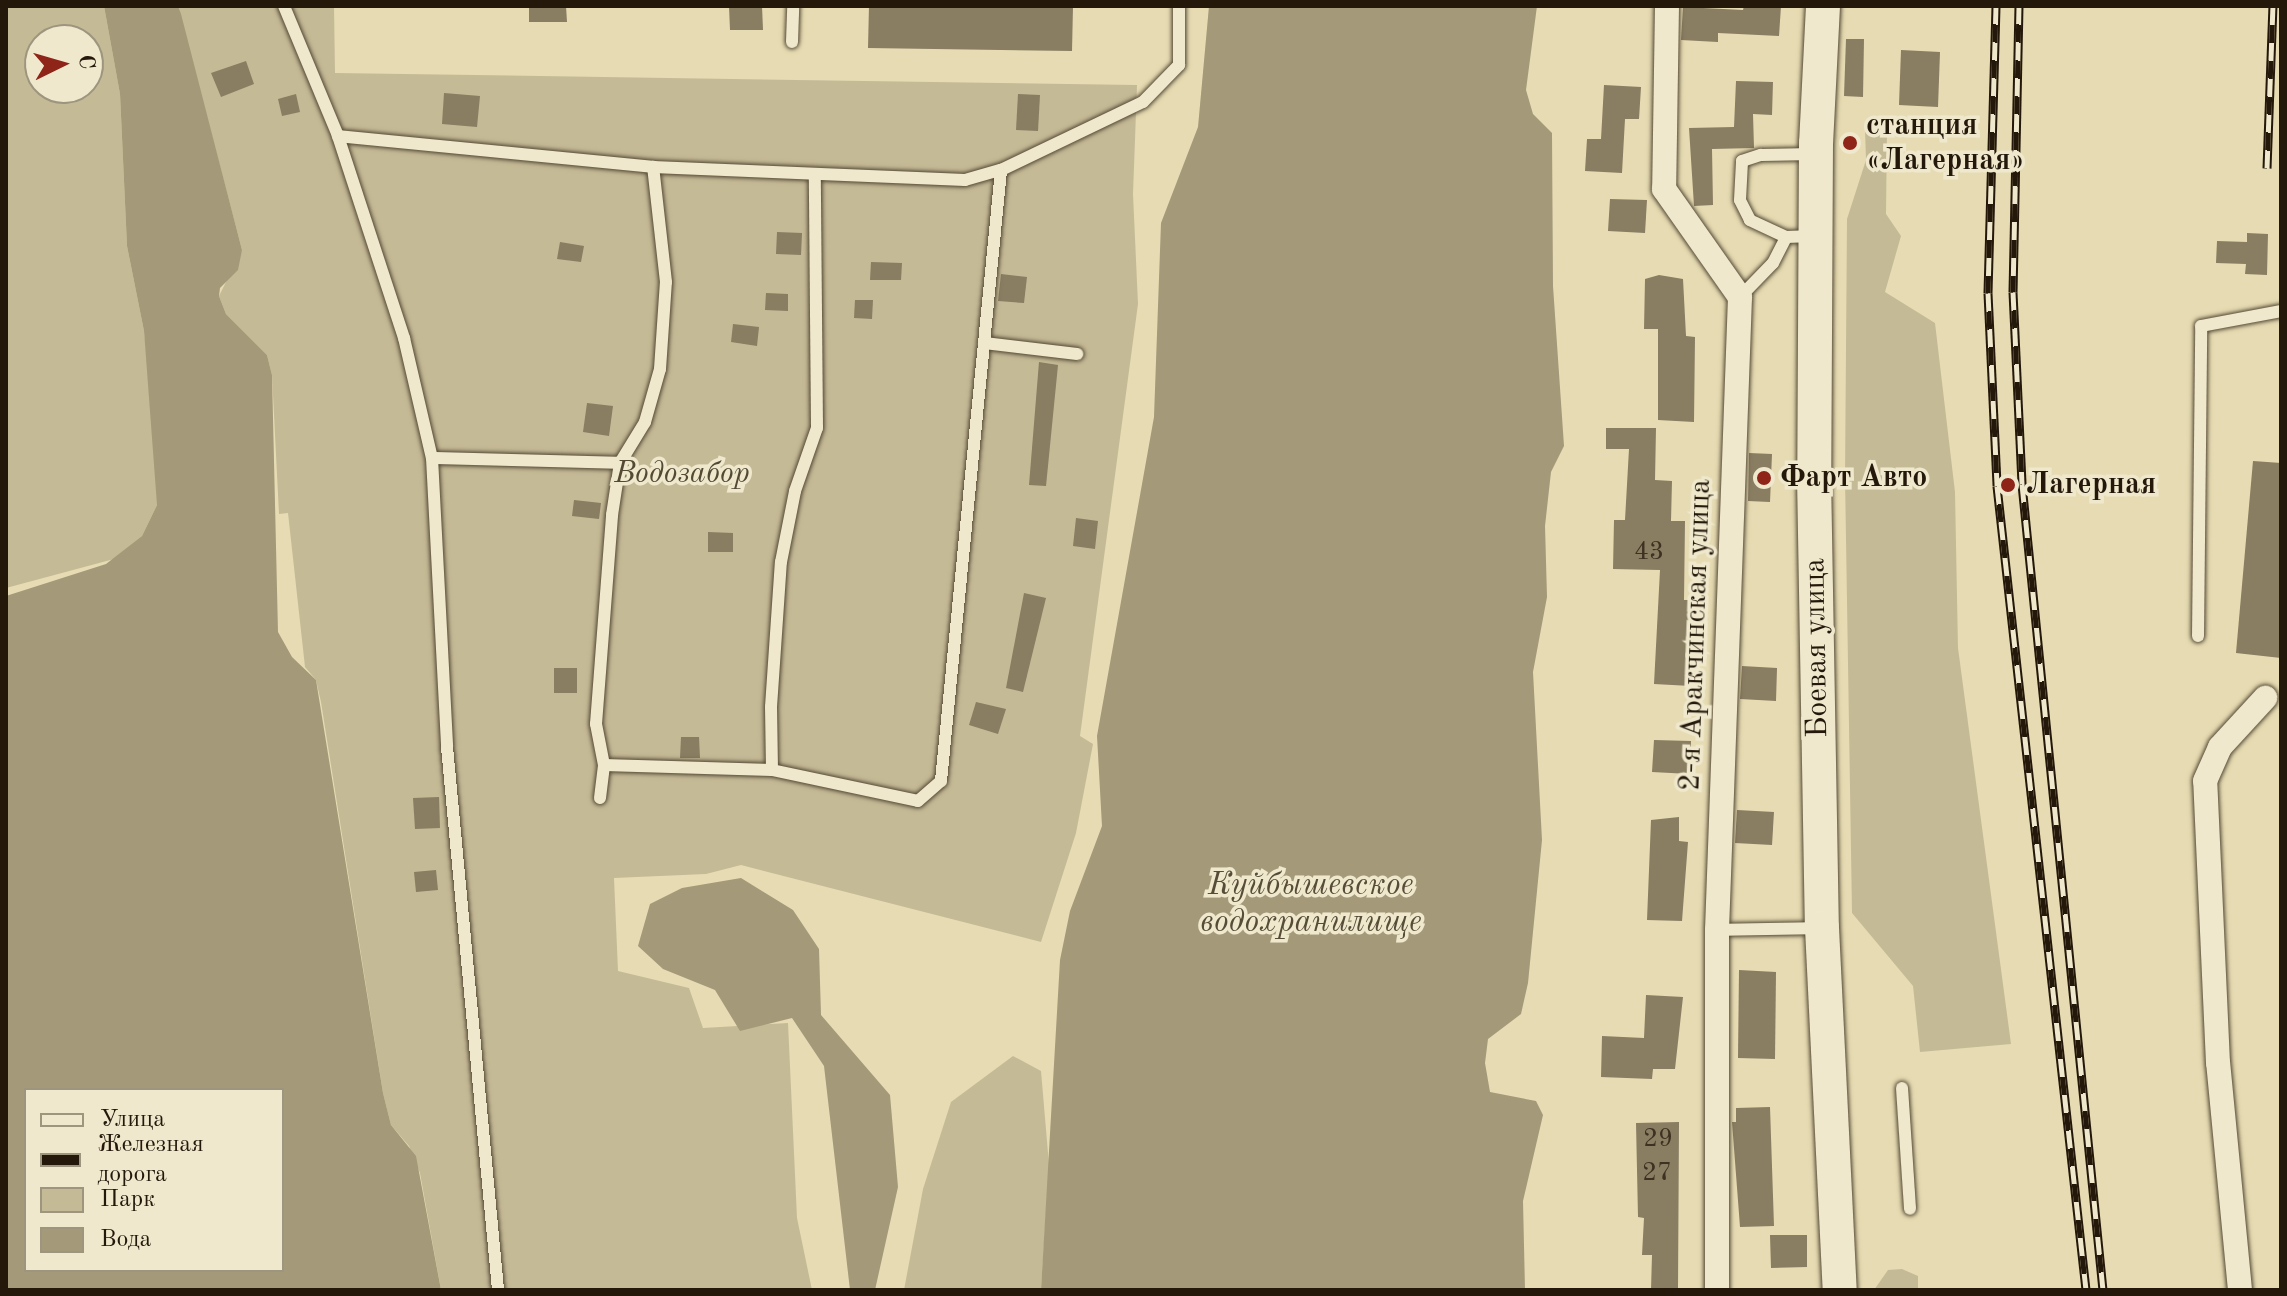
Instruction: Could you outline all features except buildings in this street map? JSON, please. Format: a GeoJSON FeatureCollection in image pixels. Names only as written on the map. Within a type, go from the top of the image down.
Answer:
{"type":"FeatureCollection","features":[{"type":"Feature","properties":{"kind":"main road","name":"Боевая улица"},"geometry":{"type":"LineString","coordinates":[[1823,6],[1816,154],[1801,237],[1822,928],[1840,1290]]}},
{"type":"Feature","properties":{"kind":"street"},"geometry":{"type":"LineString","coordinates":[[1667,6],[1664,189],[1740,297]]}},
{"type":"Feature","properties":{"kind":"street","name":"2-я Аракчинская улица"},"geometry":{"type":"LineString","coordinates":[[1717,1290],[1717,930],[1740,297]]}},
{"type":"Feature","properties":{"kind":"street"},"geometry":{"type":"LineString","coordinates":[[2240,1290],[2218,1063],[2205,781],[2220,747],[2273,696]]}},
{"type":"Feature","properties":{"kind":"lane"},"geometry":{"type":"LineString","coordinates":[[284,6],[338,136],[404,338],[432,458],[447,747],[498,1290]]}},
{"type":"Feature","properties":{"kind":"lane"},"geometry":{"type":"LineString","coordinates":[[792,42],[793,6]]}},
{"type":"Feature","properties":{"kind":"lane"},"geometry":{"type":"LineString","coordinates":[[338,136],[653,167],[815,177],[965,180],[1001,170],[1143,102],[1179,65],[1179,6]]}},
{"type":"Feature","properties":{"kind":"lane"},"geometry":{"type":"LineString","coordinates":[[1740,297],[1801,237],[1750,220],[1740,200],[1742,161],[1761,155],[1816,154]]}},
{"type":"Feature","properties":{"kind":"lane"},"geometry":{"type":"LineString","coordinates":[[600,798],[604,765],[596,724],[620,463],[645,422],[660,369],[666,282],[653,167]]}},
{"type":"Feature","properties":{"kind":"lane"},"geometry":{"type":"LineString","coordinates":[[604,765],[772,770],[918,801],[941,781],[1001,170]]}},
{"type":"Feature","properties":{"kind":"lane"},"geometry":{"type":"LineString","coordinates":[[772,770],[771,707],[781,562],[795,491],[817,428],[815,177]]}},
{"type":"Feature","properties":{"kind":"lane"},"geometry":{"type":"LineString","coordinates":[[2198,636],[2201,326],[2281,311]]}},
{"type":"Feature","properties":{"kind":"lane"},"geometry":{"type":"LineString","coordinates":[[984,343],[1077,354]]}},
{"type":"Feature","properties":{"kind":"lane"},"geometry":{"type":"LineString","coordinates":[[432,458],[620,463]]}},
{"type":"Feature","properties":{"kind":"lane"},"geometry":{"type":"LineString","coordinates":[[1717,930],[1822,928]]}},
{"type":"Feature","properties":{"kind":"lane"},"geometry":{"type":"LineString","coordinates":[[1902,1088],[1910,1209]]}},
{"type":"Feature","properties":{"kind":"green space"},"geometry":{"type":"Polygon","coordinates":[[[6,6],[104,6],[120,94],[127,246],[144,331],[157,458],[157,505],[142,536],[114,559],[6,588],[6,6]]]}},
{"type":"Feature","properties":{"kind":"green space","name":"Водозабор"},"geometry":{"type":"Polygon","coordinates":[[[178,6],[334,6],[335,73],[1137,85],[1133,194],[1138,304],[1080,736],[1093,744],[1076,833],[1041,942],[741,865],[706,874],[614,878],[618,971],[689,988],[703,1028],[788,1023],[797,1218],[812,1290],[441,1290],[420,1173],[409,1146],[391,1125],[383,1093],[321,702],[316,680],[305,667],[288,513],[279,514],[272,375],[267,355],[226,314],[219,296],[242,250],[178,6]]]}},
{"type":"Feature","properties":{"kind":"green space"},"geometry":{"type":"Polygon","coordinates":[[[1865,129],[1887,129],[1886,214],[1901,236],[1885,292],[1935,323],[1955,492],[1958,648],[2011,1044],[1920,1052],[1913,986],[1852,913],[1845,477],[1847,219],[1866,160],[1865,129]]]}},
{"type":"Feature","properties":{"kind":"green space"},"geometry":{"type":"Polygon","coordinates":[[[1013,1056],[1041,1071],[1049,1165],[1041,1290],[904,1290],[923,1189],[951,1102],[1013,1056]]]}},
{"type":"Feature","properties":{"kind":"green space"},"geometry":{"type":"Polygon","coordinates":[[[1902,1269],[1918,1276],[1918,1290],[1874,1290],[1888,1270],[1902,1269]]]}},
{"type":"Feature","properties":{"kind":"water"},"geometry":{"type":"Polygon","coordinates":[[[104,6],[178,6],[242,250],[238,270],[220,288],[219,296],[226,314],[267,355],[272,375],[278,632],[292,657],[316,680],[383,1093],[391,1125],[416,1156],[441,1290],[6,1290],[6,596],[106,564],[142,536],[157,505],[144,331],[127,246],[120,94],[104,6]]]}},
{"type":"Feature","properties":{"kind":"water","name":"Куйбышевское водохранилище"},"geometry":{"type":"Polygon","coordinates":[[[1209,6],[1537,6],[1526,90],[1533,114],[1552,133],[1553,286],[1564,446],[1551,472],[1545,526],[1547,597],[1533,672],[1542,840],[1528,983],[1521,1014],[1488,1039],[1485,1063],[1490,1092],[1536,1101],[1543,1115],[1523,1201],[1525,1290],[1041,1290],[1060,960],[1070,911],[1102,826],[1097,736],[1154,417],[1161,223],[1198,127],[1209,6]]]}},
{"type":"Feature","properties":{"kind":"water"},"geometry":{"type":"Polygon","coordinates":[[[741,878],[793,910],[819,949],[821,1015],[890,1095],[898,1187],[875,1290],[850,1290],[824,1066],[792,1018],[740,1031],[715,990],[663,969],[638,946],[650,904],[682,888],[741,878]]]}},
{"type":"Feature","properties":{"kind":"railway"},"geometry":{"type":"LineString","coordinates":[[1996,6],[1988,293],[1997,486],[2086,1290]]}},
{"type":"Feature","properties":{"kind":"railway"},"geometry":{"type":"LineString","coordinates":[[2019,6],[2013,292],[2022,484],[2103,1290]]}},
{"type":"Feature","properties":{"kind":"railway"},"geometry":{"type":"LineString","coordinates":[[2267,168],[2273,6]]}},
{"type":"Feature","properties":{"kind":"place","name":"станция «Лагерная»"},"geometry":{"type":"Point","coordinates":[1850,143]}},
{"type":"Feature","properties":{"kind":"place","name":"Фарт Авто"},"geometry":{"type":"Point","coordinates":[1764,478]}},
{"type":"Feature","properties":{"kind":"place","name":"Лагерная"},"geometry":{"type":"Point","coordinates":[2008,485]}}]}
